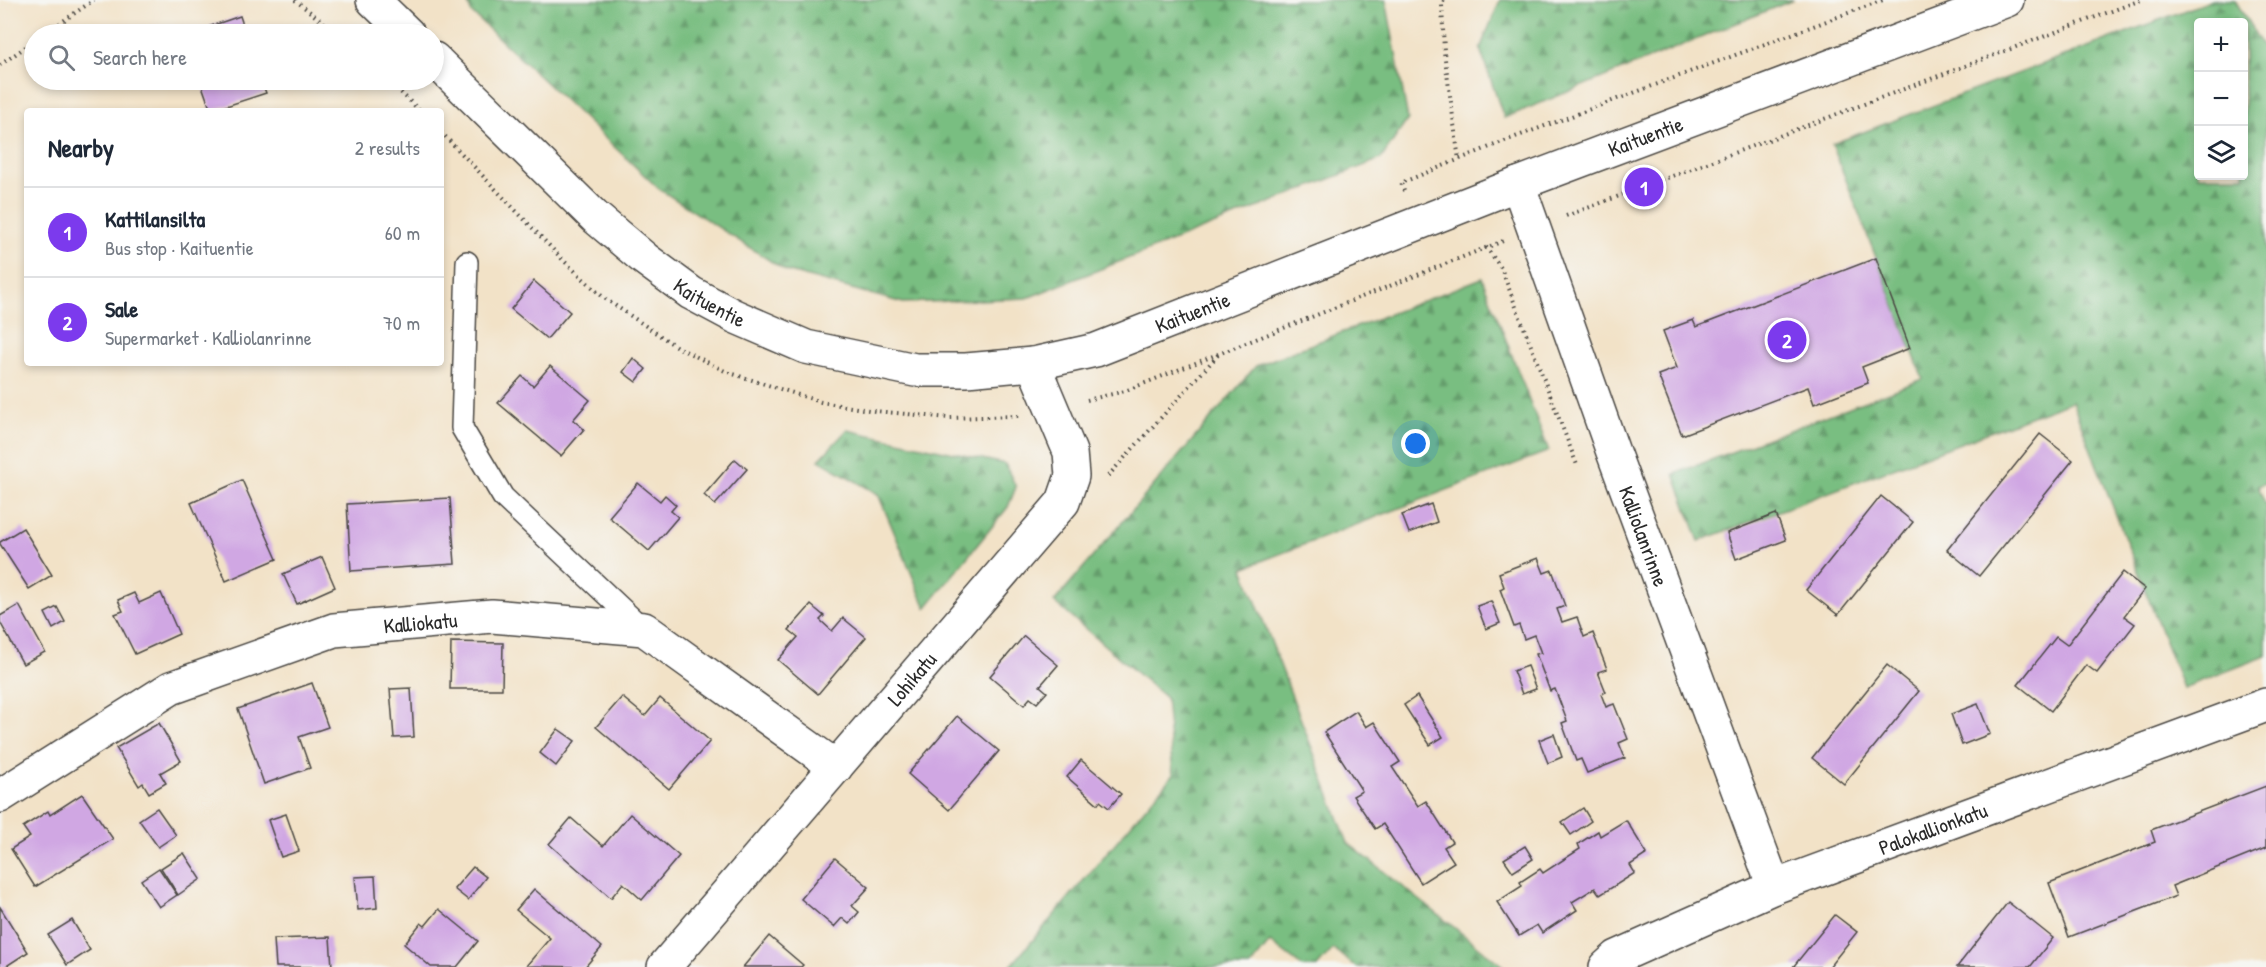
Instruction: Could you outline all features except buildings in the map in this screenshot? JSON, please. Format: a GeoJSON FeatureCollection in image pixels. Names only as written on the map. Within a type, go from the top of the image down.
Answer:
{"type":"FeatureCollection","features":[{"type":"Feature","properties":{"kind":"street"},"geometry":{"type":"LineString","coordinates":[[373,0],[398,24]]}},
{"type":"Feature","properties":{"kind":"street","name":"Kaituentie"},"geometry":{"type":"LineString","coordinates":[[444,69],[595,217],[645,259],[691,293],[734,316],[806,347],[915,370],[966,370],[1033,364],[1096,350],[1518,184],[2007,0]]}},
{"type":"Feature","properties":{"kind":"street","name":"Kalliolanrinne"},"geometry":{"type":"LineString","coordinates":[[1518,184],[1532,229],[1774,887]]}},
{"type":"Feature","properties":{"kind":"street","name":"Lohikatu"},"geometry":{"type":"LineString","coordinates":[[664,967],[1064,502],[1072,476],[1070,452],[1033,364]]}},
{"type":"Feature","properties":{"kind":"street","name":"Kalliokatu"},"geometry":{"type":"LineString","coordinates":[[0,796],[171,688],[334,630],[492,616],[644,629]]}},
{"type":"Feature","properties":{"kind":"street"},"geometry":{"type":"LineString","coordinates":[[644,629],[836,767]]}},
{"type":"Feature","properties":{"kind":"street","name":"Palokallionkatu"},"geometry":{"type":"LineString","coordinates":[[1606,967],[1617,957],[1774,887],[2266,705]]}},
{"type":"Feature","properties":{"kind":"lane"},"geometry":{"type":"LineString","coordinates":[[467,262],[462,428],[503,497],[644,629]]}},
{"type":"Feature","properties":{"kind":"path"},"geometry":{"type":"LineString","coordinates":[[59,24],[94,0]]}},
{"type":"Feature","properties":{"kind":"path"},"geometry":{"type":"LineString","coordinates":[[295,0],[325,24]]}},
{"type":"Feature","properties":{"kind":"path"},"geometry":{"type":"LineString","coordinates":[[1444,0],[1442,5],[1444,52],[1459,160]]}},
{"type":"Feature","properties":{"kind":"path"},"geometry":{"type":"LineString","coordinates":[[1401,183],[1513,137],[1883,0]]}},
{"type":"Feature","properties":{"kind":"path"},"geometry":{"type":"LineString","coordinates":[[444,135],[563,260],[604,298],[677,347],[727,372],[821,402],[875,411],[949,418],[1024,416],[1051,407],[1125,391],[1532,229],[2141,0]]}},
{"type":"Feature","properties":{"kind":"path"},"geometry":{"type":"LineString","coordinates":[[0,65],[24,48]]}},
{"type":"Feature","properties":{"kind":"path"},"geometry":{"type":"LineString","coordinates":[[398,90],[417,108]]}},
{"type":"Feature","properties":{"kind":"path"},"geometry":{"type":"LineString","coordinates":[[1064,502],[1093,492],[1221,352]]}},
{"type":"Feature","properties":{"kind":"green space"},"geometry":{"type":"Polygon","coordinates":[[[467,0],[1386,0],[1408,119],[1381,159],[1027,298],[903,303],[786,271],[659,189],[471,12],[467,0]]]}},
{"type":"Feature","properties":{"kind":"green space"},"geometry":{"type":"Polygon","coordinates":[[[1500,0],[1793,0],[1504,118],[1480,49],[1500,0]]]}},
{"type":"Feature","properties":{"kind":"green space"},"geometry":{"type":"Polygon","coordinates":[[[2212,0],[2235,0],[2246,18],[2194,18],[2194,180],[2248,180],[2248,22],[2266,52],[2266,483],[2258,486],[2266,507],[2266,656],[2183,688],[2072,401],[1699,541],[1674,474],[1923,379],[1832,144],[2212,0]]]}},
{"type":"Feature","properties":{"kind":"green space"},"geometry":{"type":"Polygon","coordinates":[[[1482,278],[1549,451],[1243,568],[1348,843],[1504,967],[1356,967],[1333,949],[1317,967],[1303,967],[1270,942],[1250,967],[1010,967],[1173,775],[1166,698],[1054,602],[1256,366],[1482,278]]]}},
{"type":"Feature","properties":{"kind":"green space"},"geometry":{"type":"Polygon","coordinates":[[[847,430],[1005,464],[1016,487],[1008,507],[926,608],[878,494],[819,460],[847,430]]]}},
{"type":"Feature","properties":{"kind":"place","name":"Kattilansilta"},"geometry":{"type":"Point","coordinates":[1644,187]}},
{"type":"Feature","properties":{"kind":"place","name":"Sale"},"geometry":{"type":"Point","coordinates":[1787,340]}}]}
